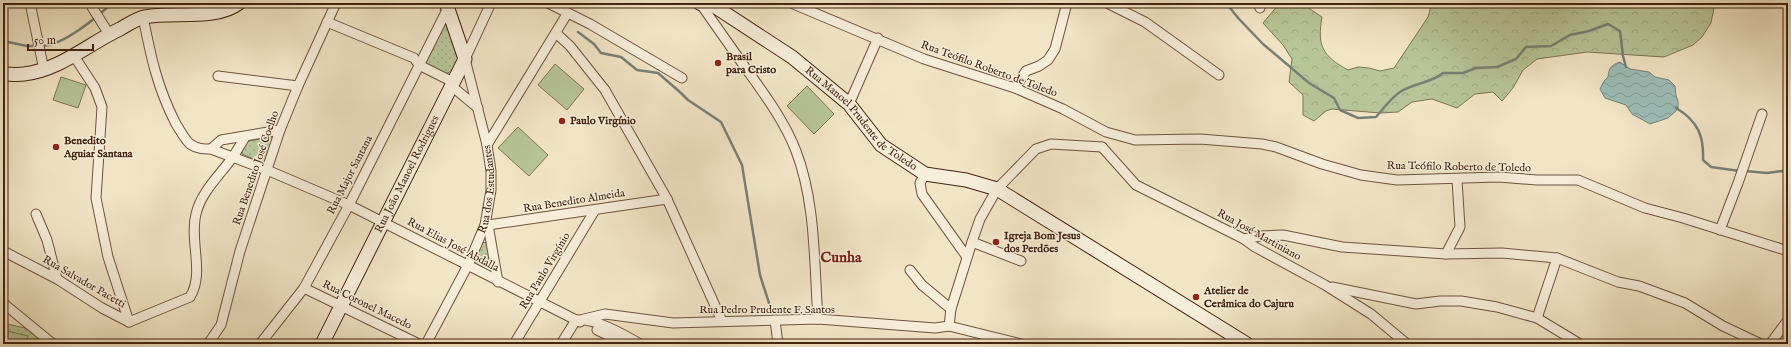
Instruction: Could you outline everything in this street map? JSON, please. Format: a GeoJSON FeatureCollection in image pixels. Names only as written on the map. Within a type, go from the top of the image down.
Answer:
{"type":"FeatureCollection","features":[{"type":"Feature","properties":{"kind":"street"},"geometry":{"type":"LineString","coordinates":[[30,3],[43,65]]}},
{"type":"Feature","properties":{"kind":"street"},"geometry":{"type":"LineString","coordinates":[[3,74],[24,75],[43,65],[74,56],[107,32],[143,18],[218,11],[234,7],[239,3]]}},
{"type":"Feature","properties":{"kind":"street","name":"Rua Benedito José Coelho"},"geometry":{"type":"LineString","coordinates":[[208,344],[221,324],[240,252],[280,130],[298,86],[336,3]]}},
{"type":"Feature","properties":{"kind":"street","name":"Rua João Manoel Rodrigues"},"geometry":{"type":"LineString","coordinates":[[322,344],[465,59],[491,3]]}},
{"type":"Feature","properties":{"kind":"street"},"geometry":{"type":"LineString","coordinates":[[548,3],[567,14],[590,24],[682,78]]}},
{"type":"Feature","properties":{"kind":"street","name":"Rua Teófilo Roberto de Toledo"},"geometry":{"type":"LineString","coordinates":[[790,3],[924,58],[1015,88],[1063,109],[1106,132],[1135,140],[1200,139],[1269,146],[1295,153],[1322,164],[1361,175],[1397,180],[1457,180],[1499,177],[1537,180],[1578,180],[1646,208],[1788,251]]}},
{"type":"Feature","properties":{"kind":"street"},"geometry":{"type":"LineString","coordinates":[[1015,88],[1026,71],[1039,66],[1048,60],[1055,49],[1067,3]]}},
{"type":"Feature","properties":{"kind":"street"},"geometry":{"type":"LineString","coordinates":[[1107,3],[1145,22],[1219,75]]}},
{"type":"Feature","properties":{"kind":"street"},"geometry":{"type":"LineString","coordinates":[[706,4],[764,92],[790,136],[796,151],[808,197],[812,230],[818,319]]}},
{"type":"Feature","properties":{"kind":"street","name":"Rua Manoel Prudente de Toledo"},"geometry":{"type":"LineString","coordinates":[[706,4],[792,57],[849,104],[881,145],[925,174],[966,180],[997,189],[1247,344]]}},
{"type":"Feature","properties":{"kind":"street","name":"Rua dos Estudantes"},"geometry":{"type":"LineString","coordinates":[[426,344],[468,266],[487,225],[491,190],[491,171],[487,145],[465,59],[447,6]]}},
{"type":"Feature","properties":{"kind":"street","name":"Rua Major Santana"},"geometry":{"type":"LineString","coordinates":[[260,344],[304,288],[349,205],[419,66],[447,6]]}},
{"type":"Feature","properties":{"kind":"street"},"geometry":{"type":"LineString","coordinates":[[94,9],[107,32]]}},
{"type":"Feature","properties":{"kind":"street"},"geometry":{"type":"LineString","coordinates":[[487,145],[567,14]]}},
{"type":"Feature","properties":{"kind":"street","name":"Rua Elias José Abdalla"},"geometry":{"type":"LineString","coordinates":[[143,18],[160,92],[189,144],[202,149],[211,149],[233,157],[349,205],[498,282],[580,319]]}},
{"type":"Feature","properties":{"kind":"street"},"geometry":{"type":"LineString","coordinates":[[327,22],[414,58],[419,66],[453,82],[454,88],[478,108]]}},
{"type":"Feature","properties":{"kind":"street"},"geometry":{"type":"LineString","coordinates":[[556,33],[570,46],[605,90],[667,199],[722,321]]}},
{"type":"Feature","properties":{"kind":"street"},"geometry":{"type":"LineString","coordinates":[[849,104],[878,38]]}},
{"type":"Feature","properties":{"kind":"street"},"geometry":{"type":"LineString","coordinates":[[74,56],[95,88],[102,107],[96,198],[108,257],[130,322]]}},
{"type":"Feature","properties":{"kind":"street"},"geometry":{"type":"LineString","coordinates":[[218,76],[298,86]]}},
{"type":"Feature","properties":{"kind":"street"},"geometry":{"type":"LineString","coordinates":[[1720,230],[1738,184],[1762,114]]}},
{"type":"Feature","properties":{"kind":"street"},"geometry":{"type":"LineString","coordinates":[[211,149],[221,140],[280,130]]}},
{"type":"Feature","properties":{"kind":"street"},"geometry":{"type":"LineString","coordinates":[[949,326],[951,309],[980,219],[997,189],[1036,149],[1051,144],[1102,147],[1106,132]]}},
{"type":"Feature","properties":{"kind":"street","name":"Rua Salvador Pacetti"},"geometry":{"type":"LineString","coordinates":[[3,251],[57,279],[102,308],[130,322],[190,298],[196,288],[194,225],[196,213],[203,196],[233,157],[245,137]]}},
{"type":"Feature","properties":{"kind":"street","name":"Rua José Martiniano"},"geometry":{"type":"LineString","coordinates":[[1102,147],[1136,186],[1244,239],[1255,247],[1325,285],[1371,314],[1406,344]]}},
{"type":"Feature","properties":{"kind":"street"},"geometry":{"type":"LineString","coordinates":[[925,174],[920,183],[922,194],[967,257]]}},
{"type":"Feature","properties":{"kind":"street"},"geometry":{"type":"LineString","coordinates":[[1446,254],[1460,227],[1457,180]]}},
{"type":"Feature","properties":{"kind":"street","name":"Rua Benedito Almeida"},"geometry":{"type":"LineString","coordinates":[[487,225],[667,199]]}},
{"type":"Feature","properties":{"kind":"street","name":"Rua Paulo Virgínio"},"geometry":{"type":"LineString","coordinates":[[514,344],[541,302],[595,210]]}},
{"type":"Feature","properties":{"kind":"street"},"geometry":{"type":"LineString","coordinates":[[36,214],[47,240],[57,279]]}},
{"type":"Feature","properties":{"kind":"street"},"geometry":{"type":"LineString","coordinates":[[487,225],[498,282]]}},
{"type":"Feature","properties":{"kind":"street"},"geometry":{"type":"LineString","coordinates":[[1244,239],[1260,236],[1283,235],[1342,247],[1446,254],[1502,253],[1557,258],[1618,282],[1639,286],[1685,303],[1723,326],[1761,344]]}},
{"type":"Feature","properties":{"kind":"street"},"geometry":{"type":"LineString","coordinates":[[972,242],[1021,261]]}},
{"type":"Feature","properties":{"kind":"street"},"geometry":{"type":"LineString","coordinates":[[1537,318],[1557,258]]}},
{"type":"Feature","properties":{"kind":"street"},"geometry":{"type":"LineString","coordinates":[[910,270],[922,285],[951,309]]}},
{"type":"Feature","properties":{"kind":"street"},"geometry":{"type":"LineString","coordinates":[[1325,285],[1416,304],[1440,301],[1461,301],[1497,307],[1537,318],[1580,344]]}},
{"type":"Feature","properties":{"kind":"street","name":"Rua Coronel Macedo"},"geometry":{"type":"LineString","coordinates":[[304,288],[419,344]]}},
{"type":"Feature","properties":{"kind":"street"},"geometry":{"type":"LineString","coordinates":[[3,303],[53,344]]}},
{"type":"Feature","properties":{"kind":"street","name":"Rua Pedro Prudente F. Santos"},"geometry":{"type":"LineString","coordinates":[[580,319],[605,314],[673,323],[818,319],[935,328],[949,326],[1021,344]]}},
{"type":"Feature","properties":{"kind":"street"},"geometry":{"type":"LineString","coordinates":[[561,344],[580,319]]}},
{"type":"Feature","properties":{"kind":"street"},"geometry":{"type":"LineString","coordinates":[[580,319],[626,344]]}},
{"type":"Feature","properties":{"kind":"street"},"geometry":{"type":"LineString","coordinates":[[580,319],[622,333],[640,344]]}},
{"type":"Feature","properties":{"kind":"street"},"geometry":{"type":"LineString","coordinates":[[775,320],[778,344]]}},
{"type":"Feature","properties":{"kind":"street"},"geometry":{"type":"LineString","coordinates":[[1770,344],[1788,320]]}},
{"type":"Feature","properties":{"kind":"green space"},"geometry":{"type":"Polygon","coordinates":[[[1301,3],[1322,17],[1320,35],[1321,42],[1323,49],[1332,60],[1348,70],[1358,67],[1380,71],[1394,68],[1428,17],[1432,3],[1715,3],[1711,23],[1702,37],[1693,45],[1664,57],[1587,52],[1537,59],[1523,70],[1513,88],[1502,101],[1493,92],[1475,94],[1457,108],[1432,99],[1412,102],[1398,112],[1380,113],[1332,109],[1326,111],[1314,121],[1303,115],[1303,95],[1289,82],[1292,59],[1283,45],[1263,23],[1279,4],[1301,3]]]}},
{"type":"Feature","properties":{"kind":"green space"},"geometry":{"type":"Polygon","coordinates":[[[445,23],[448,23],[459,59],[455,66],[445,74],[426,64],[426,58],[445,23]]]}},
{"type":"Feature","properties":{"kind":"green space"},"geometry":{"type":"Polygon","coordinates":[[[555,64],[584,89],[567,110],[538,85],[555,64]]]}},
{"type":"Feature","properties":{"kind":"green space"},"geometry":{"type":"Polygon","coordinates":[[[61,77],[86,85],[78,108],[53,100],[61,77]]]}},
{"type":"Feature","properties":{"kind":"green space"},"geometry":{"type":"Polygon","coordinates":[[[807,86],[834,114],[814,134],[787,106],[807,86]]]}},
{"type":"Feature","properties":{"kind":"green space"},"geometry":{"type":"Polygon","coordinates":[[[518,127],[548,155],[529,176],[498,148],[518,127]]]}},
{"type":"Feature","properties":{"kind":"green space"},"geometry":{"type":"Polygon","coordinates":[[[271,137],[273,140],[266,161],[263,163],[242,154],[242,148],[249,141],[271,137]]]}},
{"type":"Feature","properties":{"kind":"green space"},"geometry":{"type":"Polygon","coordinates":[[[482,242],[487,243],[494,272],[491,273],[475,265],[473,262],[482,242]]]}},
{"type":"Feature","properties":{"kind":"green space"},"geometry":{"type":"Polygon","coordinates":[[[3,323],[25,328],[47,344],[3,344],[3,323]]]}},
{"type":"Feature","properties":{"kind":"green space"},"geometry":{"type":"Polygon","coordinates":[[[3,330],[28,336],[26,344],[3,344],[3,330]]]}},
{"type":"Feature","properties":{"kind":"water"},"geometry":{"type":"Polygon","coordinates":[[[1620,62],[1630,69],[1649,72],[1655,77],[1669,80],[1675,86],[1678,109],[1668,118],[1650,124],[1632,114],[1626,105],[1605,98],[1600,89],[1608,77],[1611,67],[1620,62]]]}},
{"type":"Feature","properties":{"kind":"waterway"},"geometry":{"type":"LineString","coordinates":[[42,46],[60,41],[70,36],[89,23],[112,3]]}},
{"type":"Feature","properties":{"kind":"waterway"},"geometry":{"type":"LineString","coordinates":[[1226,3],[1263,44],[1309,83],[1334,98],[1340,110],[1358,118],[1376,117],[1390,100],[1400,92],[1434,79],[1443,73],[1463,73],[1476,68],[1497,67],[1516,59],[1526,47],[1551,46],[1570,35],[1589,31],[1608,24],[1620,31],[1626,67]]}},
{"type":"Feature","properties":{"kind":"waterway"},"geometry":{"type":"LineString","coordinates":[[578,32],[594,44],[601,53],[621,57],[637,70],[658,73],[688,100],[721,122],[742,165],[760,275],[769,303]]}},
{"type":"Feature","properties":{"kind":"waterway"},"geometry":{"type":"LineString","coordinates":[[3,41],[27,46],[37,46]]}},
{"type":"Feature","properties":{"kind":"waterway"},"geometry":{"type":"LineString","coordinates":[[1676,108],[1690,118],[1698,130],[1701,136],[1703,160],[1711,167],[1740,171]]}},
{"type":"Feature","properties":{"kind":"waterway"},"geometry":{"type":"LineString","coordinates":[[1745,171],[1767,173],[1782,171],[1788,173]]}},
{"type":"Feature","properties":{"kind":"place","name":"Brasil para Cristo"},"geometry":{"type":"Point","coordinates":[718,63]}},
{"type":"Feature","properties":{"kind":"place","name":"Paulo Virgínio"},"geometry":{"type":"Point","coordinates":[562,121]}},
{"type":"Feature","properties":{"kind":"place","name":"Benedito Aguiar Santana"},"geometry":{"type":"Point","coordinates":[56,147]}},
{"type":"Feature","properties":{"kind":"place","name":"Igreja Bom Jesus dos Perdões"},"geometry":{"type":"Point","coordinates":[996,242]}},
{"type":"Feature","properties":{"kind":"place","name":"Atelier de Cerâmica do Cajuru"},"geometry":{"type":"Point","coordinates":[1196,297]}},
{"type":"Feature","properties":{"kind":"district","name":"Cunha"},"geometry":{"type":"Point","coordinates":[841,257]}}]}
